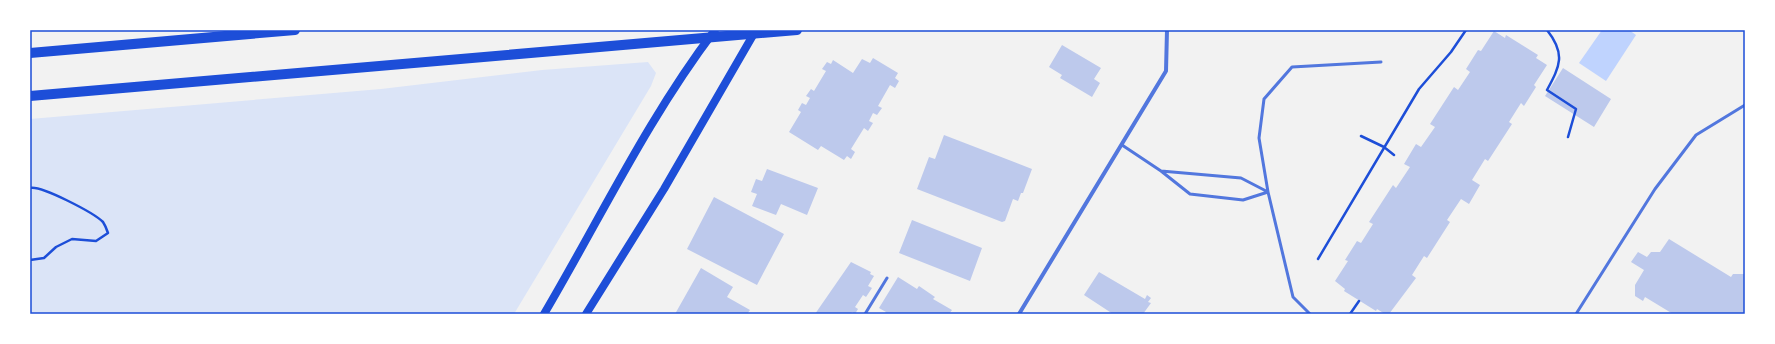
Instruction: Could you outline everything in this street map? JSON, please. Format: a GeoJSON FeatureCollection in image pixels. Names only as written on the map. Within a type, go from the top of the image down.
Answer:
{"type":"FeatureCollection","features":[{"type":"Feature","properties":{"kind":"main road"},"geometry":{"type":"LineString","coordinates":[[30,53],[269,31],[295,30]]}},
{"type":"Feature","properties":{"kind":"main road"},"geometry":{"type":"LineString","coordinates":[[544,314],[646,136],[715,30]]}},
{"type":"Feature","properties":{"kind":"main road"},"geometry":{"type":"LineString","coordinates":[[30,96],[708,39],[754,32],[797,30]]}},
{"type":"Feature","properties":{"kind":"main road"},"geometry":{"type":"LineString","coordinates":[[586,314],[664,189],[754,32]]}},
{"type":"Feature","properties":{"kind":"street"},"geometry":{"type":"LineString","coordinates":[[1019,314],[1166,71],[1167,30]]}},
{"type":"Feature","properties":{"kind":"lane"},"geometry":{"type":"LineString","coordinates":[[1310,314],[1293,297],[1268,192],[1258,138],[1264,99],[1292,68],[1381,62]]}},
{"type":"Feature","properties":{"kind":"lane"},"geometry":{"type":"LineString","coordinates":[[1576,314],[1655,189],[1696,135],[1745,105]]}},
{"type":"Feature","properties":{"kind":"lane"},"geometry":{"type":"LineString","coordinates":[[1122,145],[1161,171],[1190,194],[1243,200],[1268,192]]}},
{"type":"Feature","properties":{"kind":"lane"},"geometry":{"type":"LineString","coordinates":[[1161,171],[1241,178],[1268,192]]}},
{"type":"Feature","properties":{"kind":"lane"},"geometry":{"type":"LineString","coordinates":[[866,314],[887,278]]}},
{"type":"Feature","properties":{"kind":"path"},"geometry":{"type":"LineString","coordinates":[[1318,259],[1419,89],[1451,52],[1466,30]]}},
{"type":"Feature","properties":{"kind":"path"},"geometry":{"type":"LineString","coordinates":[[1547,30],[1552,35],[1561,58],[1557,72],[1547,90],[1576,109],[1568,137]]}},
{"type":"Feature","properties":{"kind":"path"},"geometry":{"type":"LineString","coordinates":[[1361,136],[1384,147],[1394,155]]}},
{"type":"Feature","properties":{"kind":"path"},"geometry":{"type":"LineString","coordinates":[[30,188],[35,186],[62,197],[103,222],[108,233],[96,241],[72,239],[56,247],[44,258],[30,260]]}},
{"type":"Feature","properties":{"kind":"path"},"geometry":{"type":"LineString","coordinates":[[1350,314],[1359,301]]}},
{"type":"Feature","properties":{"kind":"shaded area"},"geometry":{"type":"Polygon","coordinates":[[[648,62],[656,73],[651,86],[514,314],[30,314],[30,119],[381,89],[542,70],[648,62]]]}},
{"type":"Feature","properties":{"kind":"water"},"geometry":{"type":"Polygon","coordinates":[[[1602,30],[1629,30],[1636,35],[1606,81],[1579,63],[1602,30]]]}},
{"type":"Feature","properties":{"kind":"building"},"geometry":{"type":"Polygon","coordinates":[[[1494,31],[1505,38],[1506,35],[1538,55],[1536,58],[1547,65],[1534,85],[1536,87],[1524,106],[1521,103],[1509,122],[1512,124],[1488,161],[1485,159],[1472,180],[1480,185],[1469,204],[1461,199],[1447,220],[1450,222],[1427,258],[1424,256],[1412,275],[1416,278],[1389,314],[1385,314],[1377,309],[1376,311],[1344,291],[1345,289],[1335,281],[1348,261],[1345,260],[1357,241],[1361,243],[1373,224],[1369,222],[1393,185],[1396,188],[1410,167],[1404,164],[1416,144],[1421,147],[1435,127],[1430,124],[1454,87],[1458,90],[1470,72],[1466,69],[1478,50],[1481,51],[1494,31]]]}},
{"type":"Feature","properties":{"kind":"building"},"geometry":{"type":"Polygon","coordinates":[[[1062,45],[1101,68],[1094,79],[1100,83],[1092,97],[1060,78],[1062,75],[1049,67],[1062,45]]]}},
{"type":"Feature","properties":{"kind":"building"},"geometry":{"type":"Polygon","coordinates":[[[873,58],[898,73],[895,78],[899,81],[895,88],[890,85],[878,106],[882,108],[877,115],[873,113],[869,121],[873,123],[868,131],[864,128],[851,149],[855,152],[851,159],[847,156],[844,160],[821,146],[818,150],[789,132],[801,112],[798,110],[802,103],[806,105],[810,98],[806,96],[811,89],[814,91],[826,71],[822,69],[827,62],[831,64],[833,60],[853,73],[862,59],[870,63],[873,58]]]}},
{"type":"Feature","properties":{"kind":"building"},"geometry":{"type":"Polygon","coordinates":[[[1563,68],[1611,99],[1594,127],[1545,96],[1563,68]]]}},
{"type":"Feature","properties":{"kind":"building"},"geometry":{"type":"Polygon","coordinates":[[[944,135],[1032,169],[1023,193],[1021,193],[1018,201],[1013,199],[1005,221],[1002,222],[917,189],[929,157],[935,159],[944,135]]]}},
{"type":"Feature","properties":{"kind":"building"},"geometry":{"type":"Polygon","coordinates":[[[767,169],[818,188],[807,215],[781,204],[776,215],[752,206],[757,194],[751,192],[756,179],[762,181],[767,169]]]}},
{"type":"Feature","properties":{"kind":"building"},"geometry":{"type":"Polygon","coordinates":[[[714,197],[784,234],[757,285],[687,249],[714,197]]]}},
{"type":"Feature","properties":{"kind":"building"},"geometry":{"type":"Polygon","coordinates":[[[912,220],[982,248],[970,281],[899,253],[912,220]]]}},
{"type":"Feature","properties":{"kind":"building"},"geometry":{"type":"Polygon","coordinates":[[[1669,239],[1731,277],[1733,274],[1745,274],[1745,314],[1673,314],[1645,297],[1643,301],[1635,296],[1635,285],[1644,270],[1631,262],[1638,252],[1647,257],[1651,252],[1660,252],[1669,239]]]}},
{"type":"Feature","properties":{"kind":"building"},"geometry":{"type":"Polygon","coordinates":[[[851,262],[871,272],[870,274],[874,276],[868,286],[872,288],[866,297],[863,295],[855,307],[858,309],[855,314],[852,312],[851,314],[815,314],[851,262]]]}},
{"type":"Feature","properties":{"kind":"building"},"geometry":{"type":"Polygon","coordinates":[[[701,268],[733,287],[727,297],[750,310],[747,314],[675,314],[701,268]]]}},
{"type":"Feature","properties":{"kind":"building"},"geometry":{"type":"Polygon","coordinates":[[[1099,272],[1145,299],[1147,295],[1151,298],[1148,302],[1151,303],[1143,314],[1113,314],[1084,295],[1099,272]]]}},
{"type":"Feature","properties":{"kind":"building"},"geometry":{"type":"Polygon","coordinates":[[[898,277],[917,289],[919,286],[935,297],[933,299],[952,310],[949,314],[884,314],[886,312],[879,308],[898,277]]]}}]}
